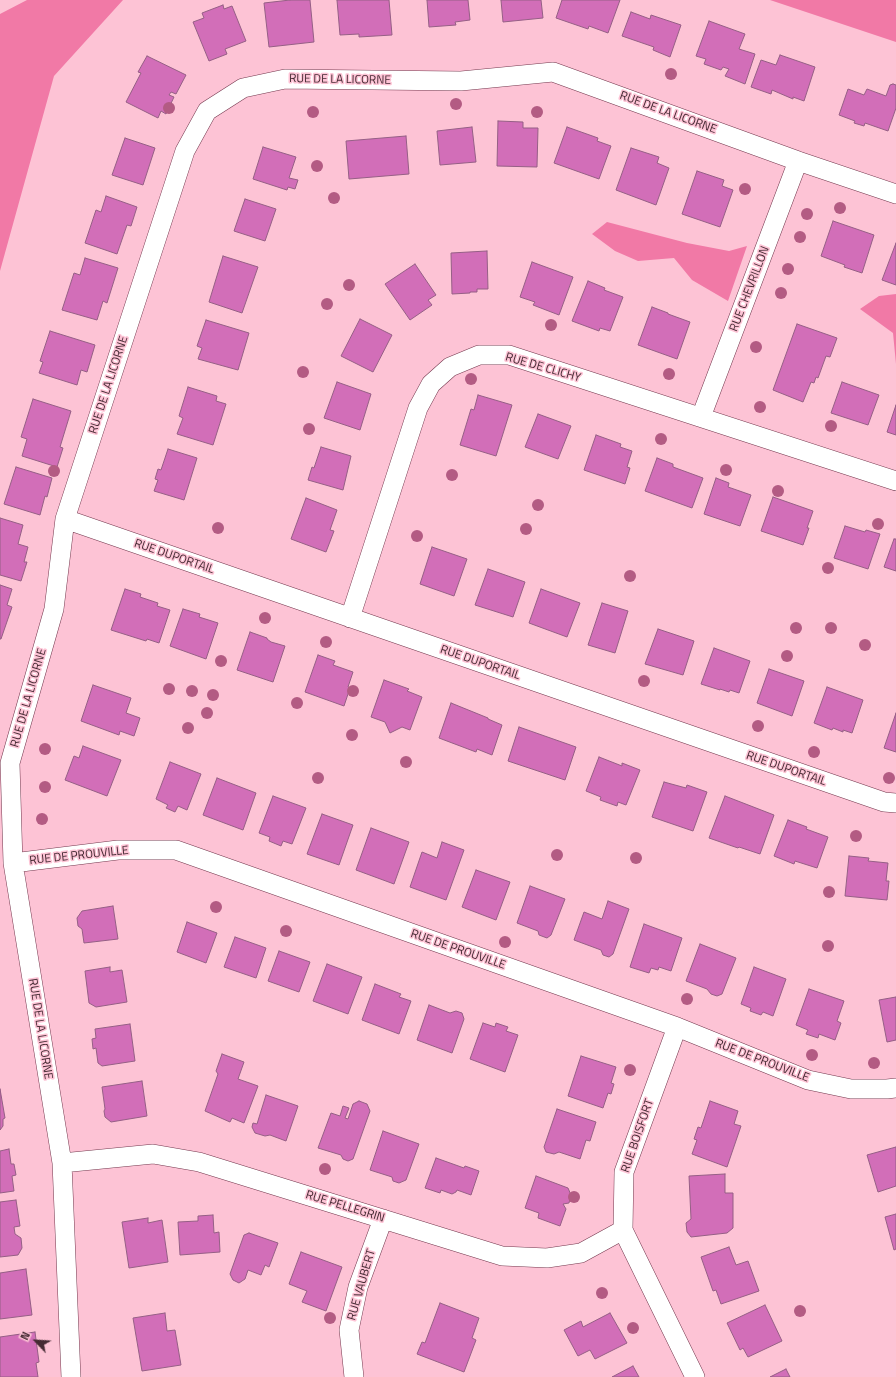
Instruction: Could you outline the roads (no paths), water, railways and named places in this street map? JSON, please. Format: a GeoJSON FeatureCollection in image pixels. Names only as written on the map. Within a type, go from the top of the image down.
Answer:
{"type":"FeatureCollection","features":[{"type":"Feature","properties":{"kind":"street","name":"RUE DE LA LICORNE"},"geometry":{"type":"LineString","coordinates":[[71,1377],[62,1163],[13,863],[10,763],[54,609],[65,519],[185,151],[207,112],[243,88],[285,79],[462,81],[553,72],[798,161],[896,194]]}},
{"type":"Feature","properties":{"kind":"street","name":"RUE CHEVRILLON"},"geometry":{"type":"LineString","coordinates":[[701,417],[798,161]]}},
{"type":"Feature","properties":{"kind":"street","name":"RUE DE CLICHY"},"geometry":{"type":"LineString","coordinates":[[350,618],[418,408],[431,384],[450,367],[479,355],[509,355],[896,481]]}},
{"type":"Feature","properties":{"kind":"street","name":"RUE DUPORTAIL"},"geometry":{"type":"LineString","coordinates":[[65,519],[884,802],[896,803]]}},
{"type":"Feature","properties":{"kind":"street","name":"RUE DE PROUVILLE"},"geometry":{"type":"LineString","coordinates":[[13,863],[118,850],[176,850],[677,1027],[808,1080],[851,1089],[896,1088]]}},
{"type":"Feature","properties":{"kind":"street","name":"RUE BOISFORT"},"geometry":{"type":"LineString","coordinates":[[677,1027],[624,1172],[623,1230],[695,1377]]}},
{"type":"Feature","properties":{"kind":"street","name":"RUE PELLEGRIN"},"geometry":{"type":"LineString","coordinates":[[62,1163],[153,1154],[199,1162],[502,1256],[547,1258],[581,1253],[623,1230]]}},
{"type":"Feature","properties":{"kind":"street","name":"RUE VAUBERT"},"geometry":{"type":"LineString","coordinates":[[354,1377],[349,1330],[358,1287],[383,1219]]}}]}
